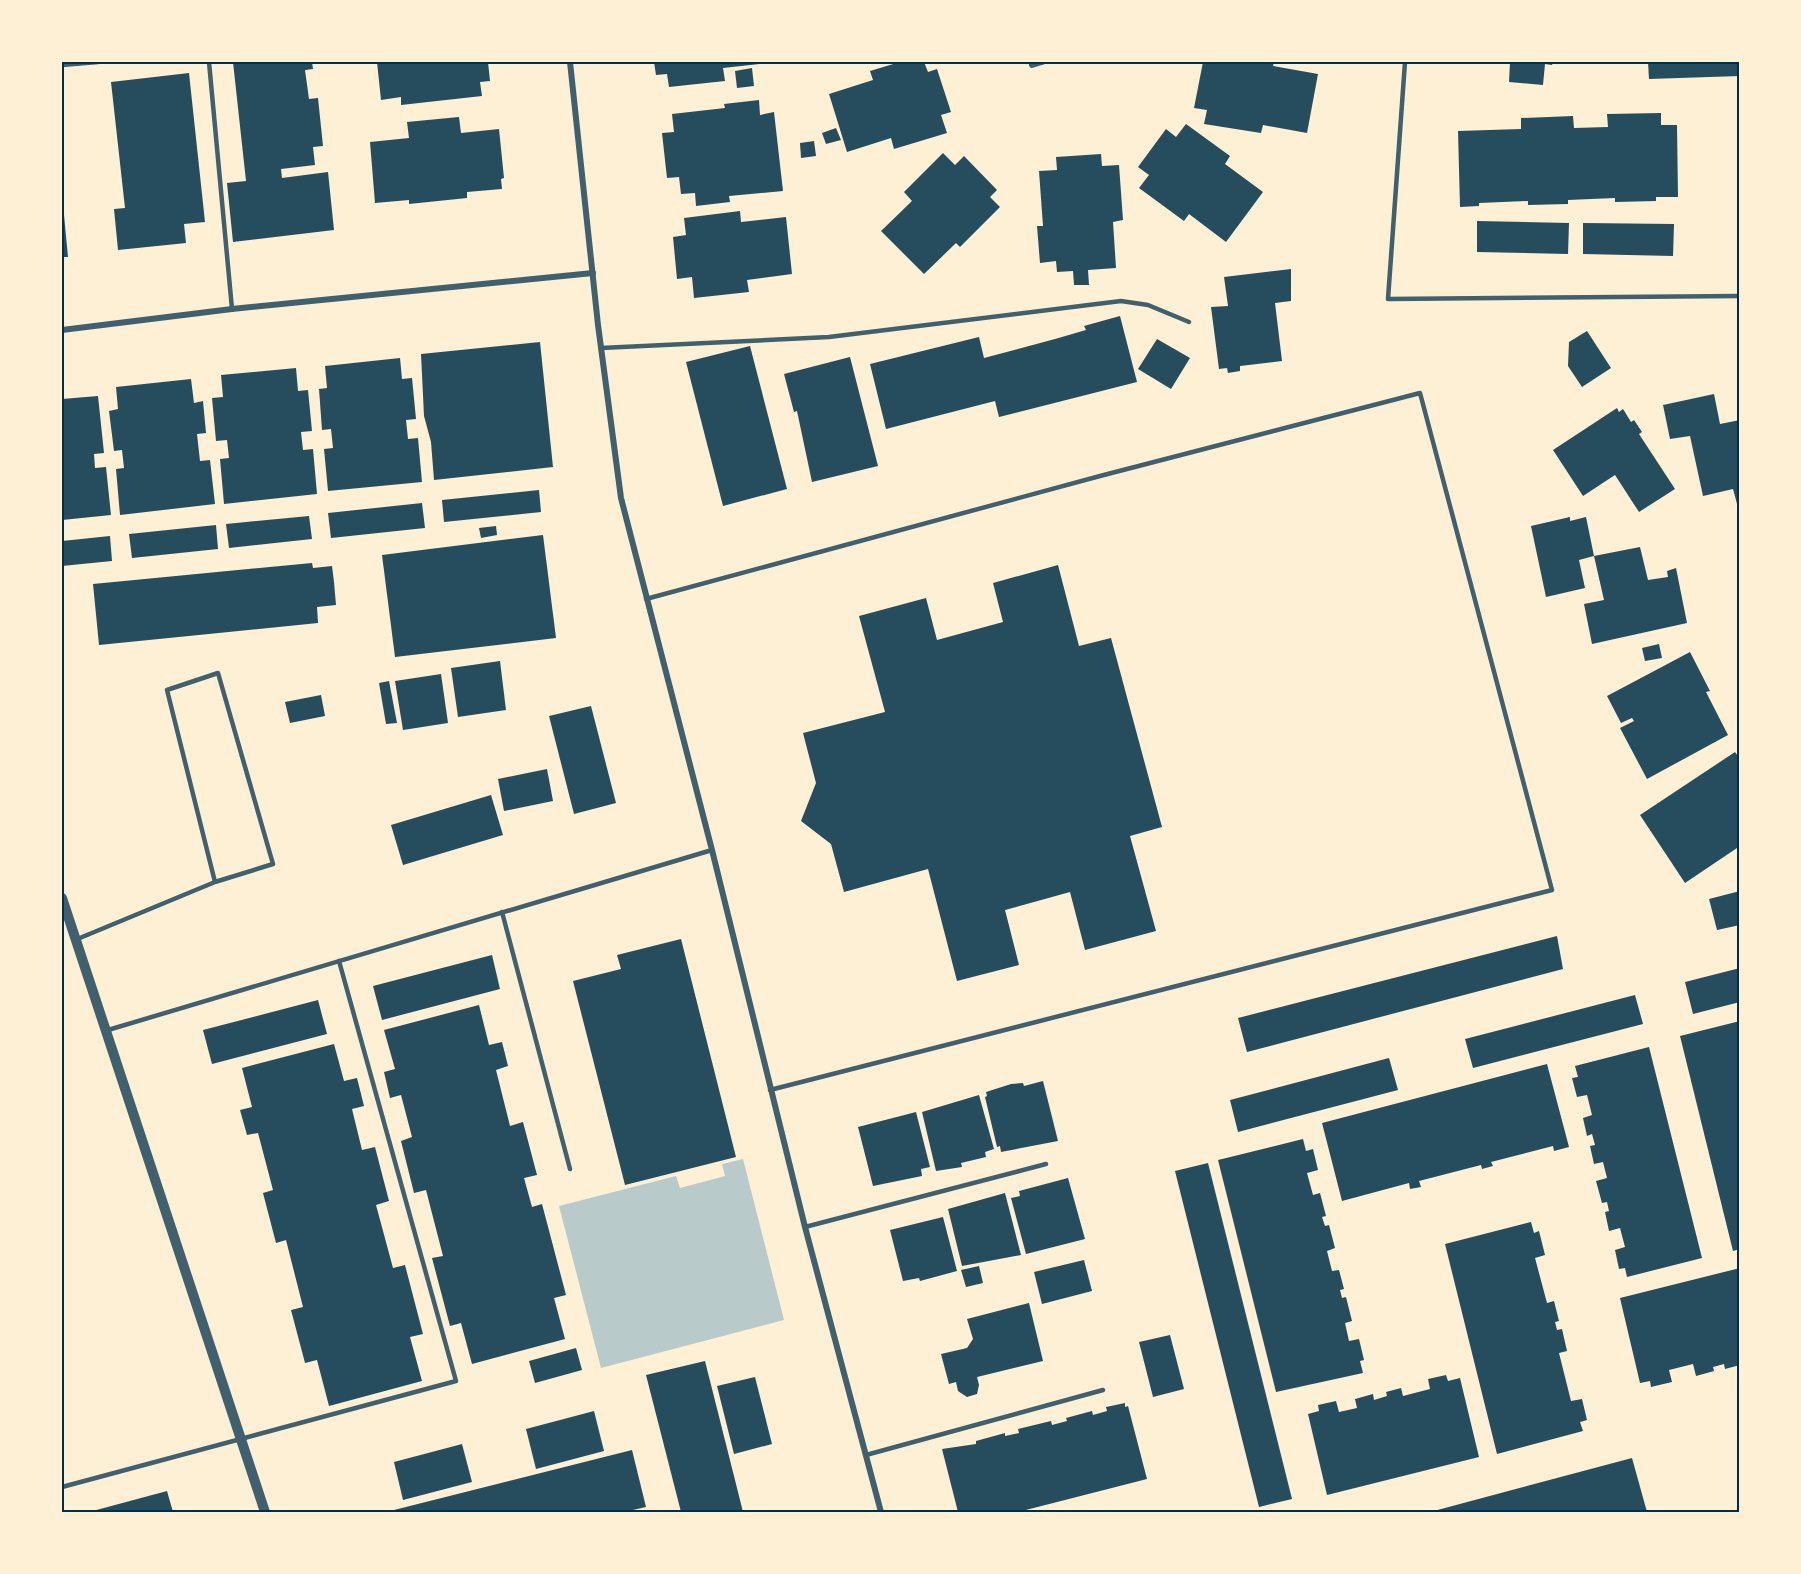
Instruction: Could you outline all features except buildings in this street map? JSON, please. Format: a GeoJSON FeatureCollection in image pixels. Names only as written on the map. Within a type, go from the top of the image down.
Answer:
{"type":"FeatureCollection","features":[{"type":"Feature","properties":{"kind":"street"},"geometry":{"type":"LineString","coordinates":[[570,62],[601,348],[621,498],[712,850],[805,1227],[881,1512]]}},
{"type":"Feature","properties":{"kind":"street"},"geometry":{"type":"LineString","coordinates":[[1032,65],[1042,62]]}},
{"type":"Feature","properties":{"kind":"street"},"geometry":{"type":"LineString","coordinates":[[62,330],[232,309],[593,273]]}},
{"type":"Feature","properties":{"kind":"street"},"geometry":{"type":"LineString","coordinates":[[62,898],[265,1512]]}},
{"type":"Feature","properties":{"kind":"lane"},"geometry":{"type":"LineString","coordinates":[[62,65],[98,62]]}},
{"type":"Feature","properties":{"kind":"lane"},"geometry":{"type":"LineString","coordinates":[[209,62],[232,309]]}},
{"type":"Feature","properties":{"kind":"lane"},"geometry":{"type":"LineString","coordinates":[[1405,62],[1388,299],[1740,296]]}},
{"type":"Feature","properties":{"kind":"lane"},"geometry":{"type":"LineString","coordinates":[[601,348],[829,338],[1121,301],[1148,305],[1189,322]]}},
{"type":"Feature","properties":{"kind":"lane"},"geometry":{"type":"LineString","coordinates":[[646,599],[1100,476],[1420,393],[1552,890],[770,1090]]}},
{"type":"Feature","properties":{"kind":"lane"},"geometry":{"type":"LineString","coordinates":[[75,940],[215,882],[273,864],[218,673],[167,690],[215,882]]}},
{"type":"Feature","properties":{"kind":"lane"},"geometry":{"type":"LineString","coordinates":[[105,1031],[712,850]]}},
{"type":"Feature","properties":{"kind":"lane"},"geometry":{"type":"LineString","coordinates":[[502,912],[570,1169]]}},
{"type":"Feature","properties":{"kind":"lane"},"geometry":{"type":"LineString","coordinates":[[62,1487],[456,1381],[339,961]]}},
{"type":"Feature","properties":{"kind":"lane"},"geometry":{"type":"LineString","coordinates":[[805,1227],[1046,1164]]}},
{"type":"Feature","properties":{"kind":"lane"},"geometry":{"type":"LineString","coordinates":[[866,1455],[1103,1390]]}},
{"type":"Feature","properties":{"kind":"shaded area"},"geometry":{"type":"Polygon","coordinates":[[[743,1159],[784,1320],[601,1368],[559,1206],[676,1176],[680,1188],[725,1176],[722,1164],[743,1159]]]}}]}
